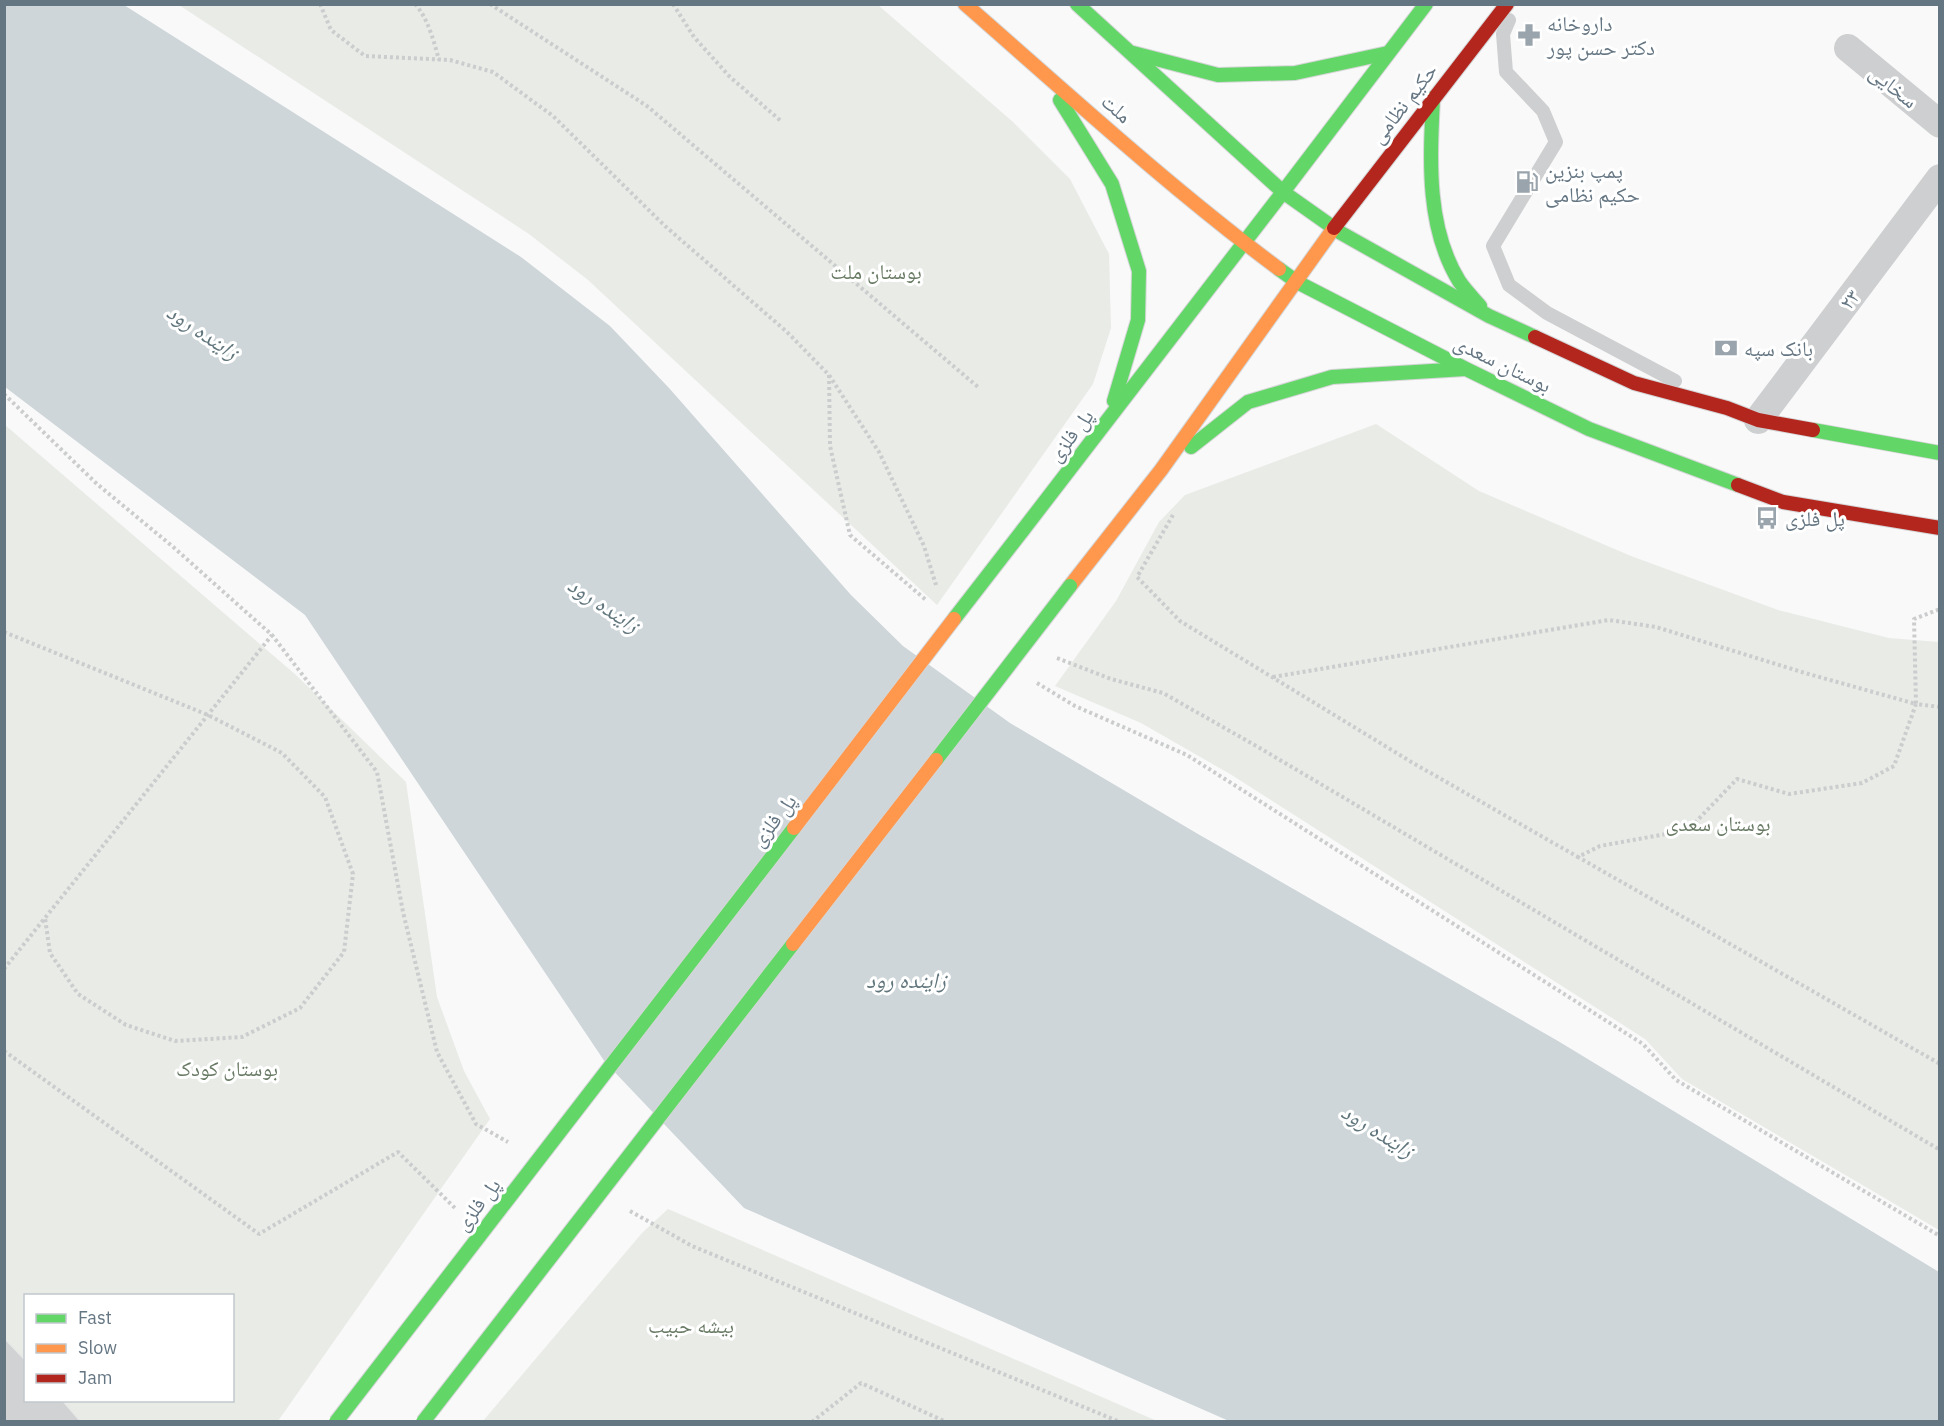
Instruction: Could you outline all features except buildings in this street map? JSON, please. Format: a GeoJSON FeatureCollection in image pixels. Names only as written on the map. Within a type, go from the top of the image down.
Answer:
{"type":"FeatureCollection","features":[{"type":"Feature","properties":{"kind":"main road","name":"ملت"},"geometry":{"type":"LineString","coordinates":[[965,4],[1243,242],[1297,282]]}},
{"type":"Feature","properties":{"kind":"main road"},"geometry":{"type":"LineString","coordinates":[[1077,4],[1283,192]]}},
{"type":"Feature","properties":{"kind":"main road","name":"حکیم نظامی"},"geometry":{"type":"LineString","coordinates":[[1243,242],[1426,4]]}},
{"type":"Feature","properties":{"kind":"main road","name":"حکیم نظامی"},"geometry":{"type":"LineString","coordinates":[[1297,282],[1334,228],[1507,4]]}},
{"type":"Feature","properties":{"kind":"main road"},"geometry":{"type":"LineString","coordinates":[[1128,52],[1218,75],[1295,73],[1388,53]]}},
{"type":"Feature","properties":{"kind":"main road"},"geometry":{"type":"LineString","coordinates":[[1043,73],[1112,184],[1139,272],[1138,320],[1108,420]]}},
{"type":"Feature","properties":{"kind":"main road"},"geometry":{"type":"LineString","coordinates":[[1433,98],[1430,166],[1437,233],[1459,281],[1489,316]]}},
{"type":"Feature","properties":{"kind":"main road","name":"بوستان سعدی"},"geometry":{"type":"LineString","coordinates":[[1283,192],[1334,228],[1489,316],[1634,384],[1727,408],[1758,420],[1940,453]]}},
{"type":"Feature","properties":{"kind":"main road","name":"پل فلزی"},"geometry":{"type":"LineString","coordinates":[[336,1422],[1243,242]]}},
{"type":"Feature","properties":{"kind":"main road"},"geometry":{"type":"LineString","coordinates":[[423,1422],[1161,470],[1297,282]]}},
{"type":"Feature","properties":{"kind":"main road","name":"بوستان سعدی"},"geometry":{"type":"LineString","coordinates":[[1297,282],[1589,429],[1783,502],[1940,528]]}},
{"type":"Feature","properties":{"kind":"main road"},"geometry":{"type":"LineString","coordinates":[[1161,470],[1248,402],[1332,377],[1466,369]]}},
{"type":"Feature","properties":{"kind":"street","name":"سخایی"},"geometry":{"type":"LineString","coordinates":[[1848,48],[1940,123]]}},
{"type":"Feature","properties":{"kind":"street","name":"۲۳"},"geometry":{"type":"LineString","coordinates":[[1758,420],[1940,178]]}},
{"type":"Feature","properties":{"kind":"lane"},"geometry":{"type":"LineString","coordinates":[[1514,4],[1503,34],[1506,72],[1543,111],[1556,142],[1493,246],[1509,285],[1547,314],[1727,408]]}},
{"type":"Feature","properties":{"kind":"path"},"geometry":{"type":"LineString","coordinates":[[320,4],[331,30],[365,56],[450,60],[493,72],[553,116],[665,226],[787,332],[829,375],[879,452],[924,546],[936,586]]}},
{"type":"Feature","properties":{"kind":"path"},"geometry":{"type":"LineString","coordinates":[[415,4],[434,41],[439,60]]}},
{"type":"Feature","properties":{"kind":"path"},"geometry":{"type":"LineString","coordinates":[[489,4],[646,106],[978,387]]}},
{"type":"Feature","properties":{"kind":"path"},"geometry":{"type":"LineString","coordinates":[[673,4],[694,37],[730,77],[781,121]]}},
{"type":"Feature","properties":{"kind":"path"},"geometry":{"type":"LineString","coordinates":[[829,375],[830,446],[850,535],[927,601]]}},
{"type":"Feature","properties":{"kind":"path"},"geometry":{"type":"LineString","coordinates":[[4,402],[7,396],[97,484],[172,546],[272,635],[4,969]]}},
{"type":"Feature","properties":{"kind":"path"},"geometry":{"type":"LineString","coordinates":[[1137,577],[1180,621],[1413,763],[1940,1064]]}},
{"type":"Feature","properties":{"kind":"path"},"geometry":{"type":"LineString","coordinates":[[1578,857],[1600,846],[1688,830],[1737,779],[1789,794],[1862,783],[1894,766],[1916,704],[1914,619],[1940,609]]}},
{"type":"Feature","properties":{"kind":"path"},"geometry":{"type":"LineString","coordinates":[[1273,677],[1609,620],[1656,627],[1805,673],[1916,704],[1940,707]]}},
{"type":"Feature","properties":{"kind":"path"},"geometry":{"type":"LineString","coordinates":[[4,632],[208,715],[282,753],[325,797],[353,874],[344,952],[300,1008],[242,1037],[175,1041],[126,1024],[78,994],[50,953],[45,918]]}},
{"type":"Feature","properties":{"kind":"path"},"geometry":{"type":"LineString","coordinates":[[1047,654],[1111,679],[1163,693],[1940,1150]]}},
{"type":"Feature","properties":{"kind":"path"},"geometry":{"type":"LineString","coordinates":[[1036,682],[1075,706],[1187,755],[1643,1044],[1676,1080],[1940,1236]]}},
{"type":"Feature","properties":{"kind":"path"},"geometry":{"type":"LineString","coordinates":[[4,1051],[259,1234],[398,1152],[482,1232]]}},
{"type":"Feature","properties":{"kind":"path"},"geometry":{"type":"LineString","coordinates":[[812,1422],[861,1383],[946,1422]]}},
{"type":"Feature","properties":{"kind":"green space","name":"بوستان ملت"},"geometry":{"type":"Polygon","coordinates":[[[179,5],[878,5],[1013,122],[1070,179],[1109,254],[1111,328],[1093,384],[937,605],[588,280],[529,234],[179,5]]]}},
{"type":"Feature","properties":{"kind":"green space","name":"بوستان سعدی"},"geometry":{"type":"Polygon","coordinates":[[[1376,424],[1479,491],[1631,556],[1778,610],[1889,638],[1939,642],[1939,1230],[1682,1079],[1645,1039],[1230,774],[1141,723],[1055,686],[1116,601],[1159,522],[1185,495],[1376,424]]]}},
{"type":"Feature","properties":{"kind":"green space","name":"بوستان کودک"},"geometry":{"type":"Polygon","coordinates":[[[5,425],[296,675],[406,782],[437,997],[464,1071],[490,1119],[278,1421],[5,1421],[5,425]]]}},
{"type":"Feature","properties":{"kind":"green space","name":"بیشه حبیب"},"geometry":{"type":"Polygon","coordinates":[[[668,1209],[1157,1421],[483,1421],[642,1233],[668,1209]]]}},
{"type":"Feature","properties":{"kind":"water","name":"زاینده رود"},"geometry":{"type":"Polygon","coordinates":[[[4,5],[124,5],[521,257],[610,326],[669,388],[851,595],[903,646],[1010,723],[1558,1041],[1939,1272],[1939,1421],[1229,1421],[744,1208],[605,1062],[305,615],[5,387],[4,5]]]}},
{"type":"Feature","properties":{"kind":"traffic: fast"},"geometry":{"type":"LineString","coordinates":[[1077,4],[1283,192],[1341,233],[1489,316],[1535,337]]}},
{"type":"Feature","properties":{"kind":"traffic: fast"},"geometry":{"type":"LineString","coordinates":[[1283,192],[1426,4]]}},
{"type":"Feature","properties":{"kind":"traffic: fast"},"geometry":{"type":"LineString","coordinates":[[1133,53],[1218,75],[1295,73],[1388,53]]}},
{"type":"Feature","properties":{"kind":"traffic: fast"},"geometry":{"type":"LineString","coordinates":[[1433,98],[1431,169],[1435,216],[1448,260],[1459,281],[1480,306]]}},
{"type":"Feature","properties":{"kind":"traffic: fast"},"geometry":{"type":"LineString","coordinates":[[1060,100],[1112,184],[1139,271],[1138,320],[1114,401]]}},
{"type":"Feature","properties":{"kind":"traffic: fast"},"geometry":{"type":"LineString","coordinates":[[1023,530],[1283,192]]}},
{"type":"Feature","properties":{"kind":"traffic: fast"},"geometry":{"type":"LineString","coordinates":[[1279,269],[1297,282],[1589,429],[1738,485]]}},
{"type":"Feature","properties":{"kind":"traffic: fast"},"geometry":{"type":"LineString","coordinates":[[1191,447],[1248,402],[1332,377],[1465,369]]}},
{"type":"Feature","properties":{"kind":"traffic: fast"},"geometry":{"type":"LineString","coordinates":[[1813,430],[1940,453]]}},
{"type":"Feature","properties":{"kind":"traffic: fast"},"geometry":{"type":"LineString","coordinates":[[954,619],[1023,530]]}},
{"type":"Feature","properties":{"kind":"traffic: fast"},"geometry":{"type":"LineString","coordinates":[[936,760],[1070,586]]}},
{"type":"Feature","properties":{"kind":"traffic: fast"},"geometry":{"type":"LineString","coordinates":[[336,1422],[794,828]]}},
{"type":"Feature","properties":{"kind":"traffic: fast"},"geometry":{"type":"LineString","coordinates":[[423,1422],[793,944]]}},
{"type":"Feature","properties":{"kind":"traffic: slow"},"geometry":{"type":"LineString","coordinates":[[965,4],[1158,173],[1279,269]]}},
{"type":"Feature","properties":{"kind":"traffic: slow"},"geometry":{"type":"LineString","coordinates":[[1070,586],[1161,470],[1334,228]]}},
{"type":"Feature","properties":{"kind":"traffic: slow"},"geometry":{"type":"LineString","coordinates":[[794,828],[954,619]]}},
{"type":"Feature","properties":{"kind":"traffic: slow"},"geometry":{"type":"LineString","coordinates":[[793,944],[936,760]]}},
{"type":"Feature","properties":{"kind":"traffic: jam"},"geometry":{"type":"LineString","coordinates":[[1334,228],[1507,4]]}},
{"type":"Feature","properties":{"kind":"traffic: jam"},"geometry":{"type":"LineString","coordinates":[[1535,337],[1634,383],[1727,408],[1758,420],[1813,430]]}},
{"type":"Feature","properties":{"kind":"traffic: jam"},"geometry":{"type":"LineString","coordinates":[[1738,485],[1783,502],[1940,528]]}},
{"type":"Feature","properties":{"kind":"place","name":"داروخانه دکتر حسن پور"},"geometry":{"type":"Point","coordinates":[1529,35]}},
{"type":"Feature","properties":{"kind":"place","name":"پمپ بنزین حکیم نظامی"},"geometry":{"type":"Point","coordinates":[1527,182]}},
{"type":"Feature","properties":{"kind":"place","name":"بانک سپه"},"geometry":{"type":"Point","coordinates":[1726,348]}},
{"type":"Feature","properties":{"kind":"place","name":"پل فلزی"},"geometry":{"type":"Point","coordinates":[1767,518]}}]}
